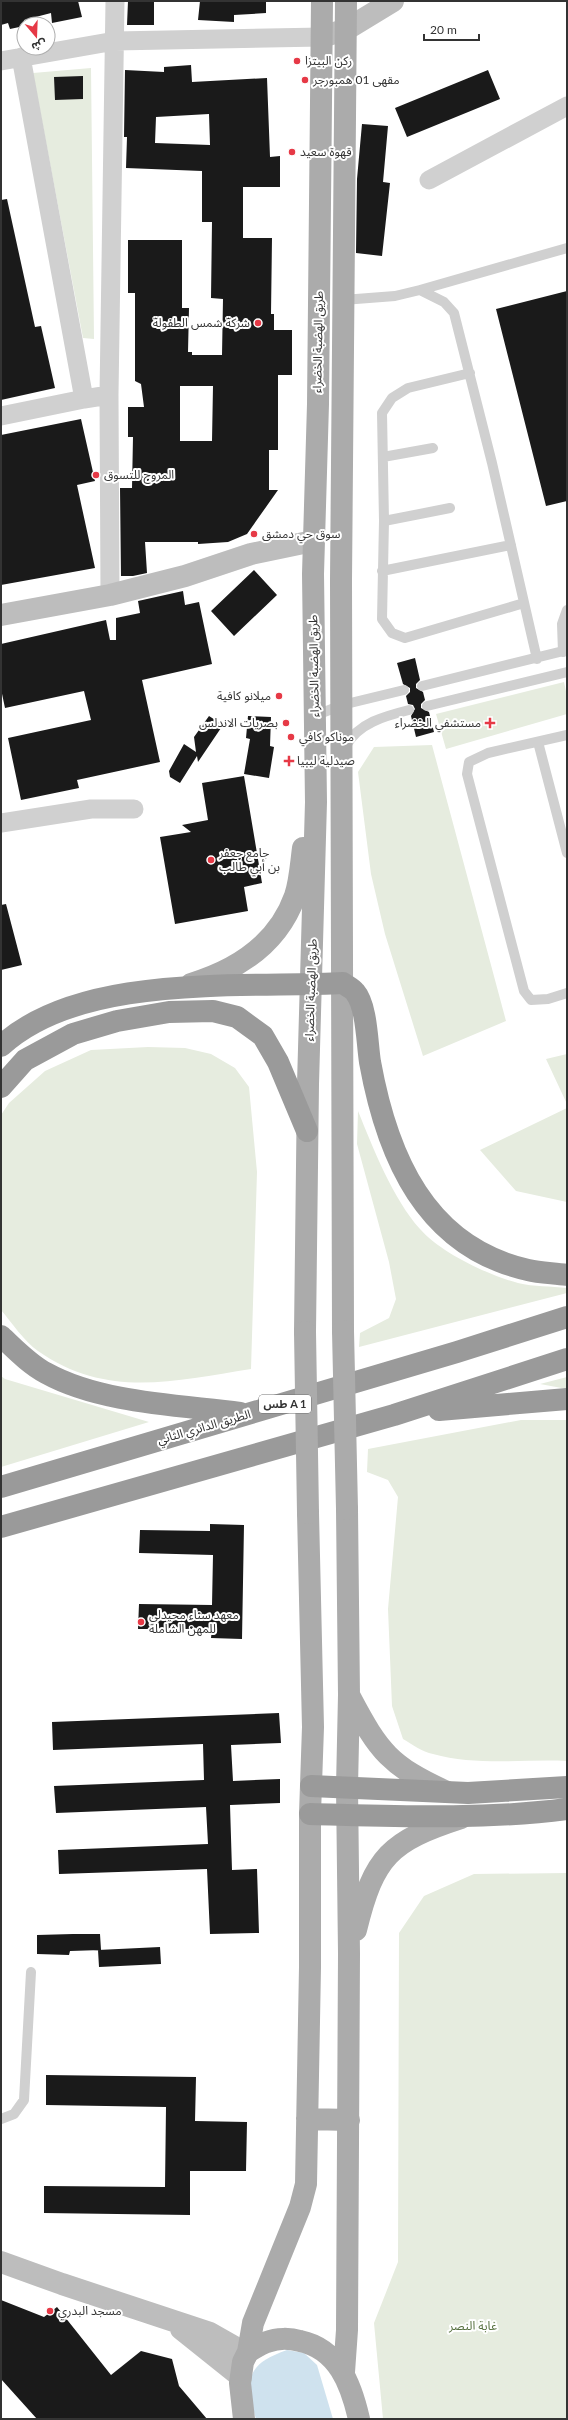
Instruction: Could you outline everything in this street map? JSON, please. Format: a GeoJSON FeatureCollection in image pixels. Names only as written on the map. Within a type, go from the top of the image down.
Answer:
{"type":"FeatureCollection","features":[{"type":"Feature","properties":{"kind":"highway"},"geometry":{"type":"LineString","coordinates":[[1,1046],[33,1023],[62,1011],[134,993],[183,987],[343,983],[354,990],[360,1002],[370,1062],[385,1123],[396,1156],[417,1196],[447,1230],[485,1255],[528,1270],[567,1275]]}},
{"type":"Feature","properties":{"kind":"highway"},"geometry":{"type":"LineString","coordinates":[[1,1087],[25,1060],[74,1034],[117,1020],[170,1012],[214,1011],[237,1017],[263,1036],[278,1062],[307,1131]]}},
{"type":"Feature","properties":{"kind":"highway","name":"الطريق الدائري الثاني"},"geometry":{"type":"LineString","coordinates":[[1,1487],[249,1414],[567,1317]]}},
{"type":"Feature","properties":{"kind":"highway"},"geometry":{"type":"LineString","coordinates":[[1,1336],[21,1356],[45,1373],[74,1386],[112,1396],[249,1414]]}},
{"type":"Feature","properties":{"kind":"highway"},"geometry":{"type":"LineString","coordinates":[[1,1527],[394,1415],[567,1359]]}},
{"type":"Feature","properties":{"kind":"highway"},"geometry":{"type":"LineString","coordinates":[[394,1415],[567,1399]]}},
{"type":"Feature","properties":{"kind":"highway"},"geometry":{"type":"LineString","coordinates":[[311,1786],[468,1793],[567,1787]]}},
{"type":"Feature","properties":{"kind":"highway"},"geometry":{"type":"LineString","coordinates":[[310,1814],[347,1816],[465,1816],[523,1814],[567,1809]]}},
{"type":"Feature","properties":{"kind":"main road","name":"طريق الهضبة الخضراء"},"geometry":{"type":"LineString","coordinates":[[244,2419],[241,2403],[242,2362],[247,2353],[253,2323],[303,2197],[306,2184],[310,1967],[310,1814],[313,1727],[308,1513],[306,1332],[307,1131],[316,802],[313,541],[317,412],[322,1]]}},
{"type":"Feature","properties":{"kind":"main road","name":"طريق الهضبة الخضراء"},"geometry":{"type":"LineString","coordinates":[[346,1],[347,29],[343,300],[342,705],[343,1331],[349,1695],[347,1816],[350,1954]]}},
{"type":"Feature","properties":{"kind":"main road"},"geometry":{"type":"LineString","coordinates":[[183,987],[213,977],[241,964],[263,946],[279,926],[295,898],[298,887],[316,763]]}},
{"type":"Feature","properties":{"kind":"main road"},"geometry":{"type":"LineString","coordinates":[[349,1695],[376,1743],[386,1756],[416,1778],[447,1792]]}},
{"type":"Feature","properties":{"kind":"main road"},"geometry":{"type":"LineString","coordinates":[[344,2372],[347,2330],[350,1954],[371,1880],[386,1854],[425,1830],[465,1816]]}},
{"type":"Feature","properties":{"kind":"main road"},"geometry":{"type":"LineString","coordinates":[[307,2119],[349,2120]]}},
{"type":"Feature","properties":{"kind":"main road"},"geometry":{"type":"LineString","coordinates":[[247,2353],[267,2341],[289,2338],[312,2343],[330,2355],[344,2372],[359,2419]]}},
{"type":"Feature","properties":{"kind":"street"},"geometry":{"type":"LineString","coordinates":[[110,595],[109,395],[115,1]]}},
{"type":"Feature","properties":{"kind":"street"},"geometry":{"type":"LineString","coordinates":[[1,61],[115,41],[322,37],[347,29],[393,1]]}},
{"type":"Feature","properties":{"kind":"street"},"geometry":{"type":"LineString","coordinates":[[22,57],[84,399]]}},
{"type":"Feature","properties":{"kind":"street"},"geometry":{"type":"LineString","coordinates":[[429,180],[567,106]]}},
{"type":"Feature","properties":{"kind":"street"},"geometry":{"type":"LineString","coordinates":[[1,416],[109,395]]}},
{"type":"Feature","properties":{"kind":"street"},"geometry":{"type":"LineString","coordinates":[[1,615],[110,595],[184,576],[251,554],[313,541]]}},
{"type":"Feature","properties":{"kind":"street"},"geometry":{"type":"LineString","coordinates":[[1,823],[91,809],[134,809]]}},
{"type":"Feature","properties":{"kind":"street"},"geometry":{"type":"LineString","coordinates":[[1,2262],[62,2284],[210,2333],[247,2353]]}},
{"type":"Feature","properties":{"kind":"street"},"geometry":{"type":"LineString","coordinates":[[167,2318],[241,2377]]}},
{"type":"Feature","properties":{"kind":"lane"},"geometry":{"type":"LineString","coordinates":[[343,300],[395,296],[567,248]]}},
{"type":"Feature","properties":{"kind":"lane"},"geometry":{"type":"LineString","coordinates":[[420,290],[444,302],[454,312],[470,373],[537,658]]}},
{"type":"Feature","properties":{"kind":"lane"},"geometry":{"type":"LineString","coordinates":[[470,373],[408,388],[392,398],[382,413],[384,520],[382,619],[392,633],[405,638],[524,603]]}},
{"type":"Feature","properties":{"kind":"lane"},"geometry":{"type":"LineString","coordinates":[[383,457],[433,448]]}},
{"type":"Feature","properties":{"kind":"lane"},"geometry":{"type":"LineString","coordinates":[[384,520],[450,508]]}},
{"type":"Feature","properties":{"kind":"lane"},"geometry":{"type":"LineString","coordinates":[[382,571],[511,545]]}},
{"type":"Feature","properties":{"kind":"lane"},"geometry":{"type":"LineString","coordinates":[[422,686],[565,651],[562,624],[567,610]]}},
{"type":"Feature","properties":{"kind":"lane"},"geometry":{"type":"LineString","coordinates":[[427,706],[567,672]]}},
{"type":"Feature","properties":{"kind":"lane"},"geometry":{"type":"LineString","coordinates":[[314,716],[342,705],[404,690]]}},
{"type":"Feature","properties":{"kind":"lane"},"geometry":{"type":"LineString","coordinates":[[342,752],[350,738],[360,728],[390,715],[409,710]]}},
{"type":"Feature","properties":{"kind":"lane"},"geometry":{"type":"LineString","coordinates":[[567,735],[482,756],[469,762],[467,774],[524,991],[531,1000],[548,999],[567,993]]}},
{"type":"Feature","properties":{"kind":"lane"},"geometry":{"type":"LineString","coordinates":[[538,742],[567,853]]}},
{"type":"Feature","properties":{"kind":"lane"},"geometry":{"type":"LineString","coordinates":[[1,2119],[14,2114],[24,2100],[31,1972]]}},
{"type":"Feature","properties":{"kind":"green space"},"geometry":{"type":"Polygon","coordinates":[[[91,68],[94,339],[83,338],[33,73],[91,68]]]}},
{"type":"Feature","properties":{"kind":"green space"},"geometry":{"type":"Polygon","coordinates":[[[564,682],[567,696],[567,714],[446,749],[436,714],[564,682]]]}},
{"type":"Feature","properties":{"kind":"green space"},"geometry":{"type":"Polygon","coordinates":[[[432,745],[506,1021],[423,1056],[385,934],[371,874],[358,772],[374,747],[432,745]]]}},
{"type":"Feature","properties":{"kind":"green space"},"geometry":{"type":"Polygon","coordinates":[[[148,1047],[185,1048],[211,1054],[235,1068],[249,1087],[257,1172],[251,1369],[168,1381],[115,1381],[89,1376],[64,1366],[38,1351],[23,1337],[1,1310],[1,1115],[9,1103],[45,1071],[91,1050],[148,1047]]]}},
{"type":"Feature","properties":{"kind":"green space"},"geometry":{"type":"Polygon","coordinates":[[[567,1054],[567,1104],[546,1059],[567,1054]]]}},
{"type":"Feature","properties":{"kind":"green space"},"geometry":{"type":"Polygon","coordinates":[[[567,1108],[567,1202],[516,1191],[480,1150],[567,1108]]]}},
{"type":"Feature","properties":{"kind":"green space"},"geometry":{"type":"Polygon","coordinates":[[[358,1111],[384,1173],[392,1188],[410,1217],[429,1238],[452,1255],[493,1275],[518,1283],[567,1288],[567,1293],[359,1347],[360,1333],[389,1318],[396,1299],[389,1262],[357,1144],[358,1111]]]}},
{"type":"Feature","properties":{"kind":"green space"},"geometry":{"type":"Polygon","coordinates":[[[1,1376],[5,1379],[149,1422],[1,1467],[1,1376]]]}},
{"type":"Feature","properties":{"kind":"green space"},"geometry":{"type":"Polygon","coordinates":[[[567,1377],[567,1389],[540,1384],[567,1377]]]}},
{"type":"Feature","properties":{"kind":"green space"},"geometry":{"type":"Polygon","coordinates":[[[521,1420],[567,1420],[567,1761],[483,1761],[449,1758],[421,1750],[403,1739],[392,1706],[388,1609],[398,1497],[388,1480],[367,1472],[368,1449],[521,1420]]]}},
{"type":"Feature","properties":{"kind":"green space","name":"غابة النصر"},"geometry":{"type":"Polygon","coordinates":[[[567,1873],[567,2419],[383,2419],[374,2323],[398,2262],[399,1933],[424,1896],[474,1874],[567,1873]]]}},
{"type":"Feature","properties":{"kind":"water"},"geometry":{"type":"Polygon","coordinates":[[[287,2350],[304,2353],[317,2365],[333,2419],[256,2419],[250,2393],[252,2375],[256,2367],[264,2361],[287,2350]]]}},
{"type":"Feature","properties":{"kind":"building"},"geometry":{"type":"Polygon","coordinates":[[[1,1],[78,1],[82,17],[56,22],[56,16],[51,16],[51,13],[39,16],[16,16],[16,28],[10,29],[8,23],[1,25],[1,1]]]}},
{"type":"Feature","properties":{"kind":"building"},"geometry":{"type":"Polygon","coordinates":[[[128,1],[154,1],[154,25],[127,25],[128,1]]]}},
{"type":"Feature","properties":{"kind":"building"},"geometry":{"type":"Polygon","coordinates":[[[200,1],[266,1],[266,13],[234,15],[234,22],[198,20],[200,1]]]}},
{"type":"Feature","properties":{"kind":"building"},"geometry":{"type":"Polygon","coordinates":[[[191,65],[192,82],[267,78],[270,157],[280,156],[280,187],[243,187],[243,238],[272,238],[271,314],[274,314],[274,330],[292,330],[292,375],[278,375],[278,450],[269,450],[269,490],[278,490],[247,534],[228,542],[198,544],[198,542],[145,542],[147,573],[133,576],[121,576],[120,488],[132,488],[133,437],[128,437],[128,407],[144,407],[141,384],[135,381],[135,293],[128,293],[128,240],[182,240],[182,308],[189,308],[188,352],[192,352],[192,355],[222,355],[223,299],[211,298],[212,222],[202,222],[202,171],[126,168],[127,137],[124,137],[125,70],[164,72],[164,67],[191,65]],[[209,114],[156,117],[155,143],[210,145],[209,114]],[[180,386],[180,441],[212,441],[213,386],[180,386]]]}},
{"type":"Feature","properties":{"kind":"building"},"geometry":{"type":"Polygon","coordinates":[[[488,70],[500,99],[407,137],[395,108],[488,70]]]}},
{"type":"Feature","properties":{"kind":"building"},"geometry":{"type":"Polygon","coordinates":[[[83,76],[83,99],[55,100],[54,77],[83,76]]]}},
{"type":"Feature","properties":{"kind":"building"},"geometry":{"type":"Polygon","coordinates":[[[362,124],[388,126],[383,182],[390,183],[382,256],[356,253],[357,179],[362,124]]]}},
{"type":"Feature","properties":{"kind":"building"},"geometry":{"type":"Polygon","coordinates":[[[7,199],[35,327],[41,326],[55,388],[1,400],[1,200],[7,199]]]}},
{"type":"Feature","properties":{"kind":"building"},"geometry":{"type":"Polygon","coordinates":[[[567,291],[567,501],[546,506],[496,309],[567,291]]]}},
{"type":"Feature","properties":{"kind":"building"},"geometry":{"type":"Polygon","coordinates":[[[81,419],[95,481],[77,485],[95,568],[1,585],[1,435],[81,419]]]}},
{"type":"Feature","properties":{"kind":"building"},"geometry":{"type":"Polygon","coordinates":[[[254,570],[277,595],[234,636],[211,611],[254,570]]]}},
{"type":"Feature","properties":{"kind":"building"},"geometry":{"type":"Polygon","coordinates":[[[183,591],[185,605],[199,602],[212,664],[142,680],[160,762],[77,780],[79,788],[21,800],[8,738],[91,720],[84,691],[5,708],[1,689],[1,644],[106,620],[110,640],[116,640],[116,618],[140,613],[138,601],[183,591]]]}},
{"type":"Feature","properties":{"kind":"building"},"geometry":{"type":"Polygon","coordinates":[[[415,658],[420,680],[416,684],[416,688],[423,692],[425,700],[421,704],[421,708],[429,712],[434,732],[416,737],[411,716],[415,709],[413,705],[408,704],[406,696],[410,692],[410,688],[403,684],[397,663],[415,658]]]}},
{"type":"Feature","properties":{"kind":"building"},"geometry":{"type":"Polygon","coordinates":[[[209,716],[223,725],[198,762],[197,756],[180,783],[170,777],[169,771],[184,744],[196,752],[194,737],[209,716]]]}},
{"type":"Feature","properties":{"kind":"building"},"geometry":{"type":"Polygon","coordinates":[[[248,716],[271,717],[270,746],[274,747],[269,778],[244,774],[250,739],[246,738],[248,716]]]}},
{"type":"Feature","properties":{"kind":"building","name":"جامع جعفر بن أبي طالب"},"geometry":{"type":"Polygon","coordinates":[[[244,776],[262,883],[244,887],[248,911],[175,924],[160,837],[191,832],[182,825],[208,820],[202,783],[244,776]]]}},
{"type":"Feature","properties":{"kind":"building"},"geometry":{"type":"Polygon","coordinates":[[[6,904],[22,965],[1,970],[1,905],[6,904]]]}},
{"type":"Feature","properties":{"kind":"building"},"geometry":{"type":"Polygon","coordinates":[[[210,1524],[244,1525],[242,1639],[211,1638],[212,1629],[138,1629],[139,1604],[212,1605],[213,1555],[139,1553],[140,1530],[210,1531],[210,1524]]]}},
{"type":"Feature","properties":{"kind":"building"},"geometry":{"type":"Polygon","coordinates":[[[279,1713],[281,1743],[231,1745],[233,1781],[280,1779],[280,1803],[230,1805],[232,1870],[257,1869],[259,1933],[210,1934],[207,1869],[59,1874],[58,1850],[208,1844],[206,1807],[56,1813],[54,1786],[204,1780],[203,1744],[53,1750],[52,1722],[279,1713]]]}},
{"type":"Feature","properties":{"kind":"building"},"geometry":{"type":"Polygon","coordinates":[[[100,1934],[101,1950],[70,1951],[69,1955],[37,1954],[37,1935],[100,1934]]]}},
{"type":"Feature","properties":{"kind":"building"},"geometry":{"type":"Polygon","coordinates":[[[160,1947],[161,1964],[99,1967],[98,1950],[160,1947]]]}},
{"type":"Feature","properties":{"kind":"building"},"geometry":{"type":"Polygon","coordinates":[[[46,2075],[196,2077],[195,2121],[247,2122],[246,2171],[190,2171],[190,2215],[44,2213],[44,2186],[165,2187],[166,2107],[46,2105],[46,2075]]]}},
{"type":"Feature","properties":{"kind":"building"},"geometry":{"type":"Polygon","coordinates":[[[1,2300],[44,2317],[57,2307],[111,2375],[141,2351],[172,2359],[179,2386],[207,2419],[37,2419],[1,2379],[1,2300]]]}},
{"type":"Feature","properties":{"kind":"place","name":"ركن البيتزا"},"geometry":{"type":"Point","coordinates":[297,61]}},
{"type":"Feature","properties":{"kind":"place","name":"مقهى 01 همبورجر"},"geometry":{"type":"Point","coordinates":[305,80]}},
{"type":"Feature","properties":{"kind":"place","name":"قهوة سعيد"},"geometry":{"type":"Point","coordinates":[292,152]}},
{"type":"Feature","properties":{"kind":"place","name":"شركة شمس الطفولة"},"geometry":{"type":"Point","coordinates":[258,323]}},
{"type":"Feature","properties":{"kind":"place","name":"المروج للتسوق"},"geometry":{"type":"Point","coordinates":[96,475]}},
{"type":"Feature","properties":{"kind":"place","name":"سوق حي دمشق"},"geometry":{"type":"Point","coordinates":[254,534]}},
{"type":"Feature","properties":{"kind":"place","name":"ميلانو كافية"},"geometry":{"type":"Point","coordinates":[279,696]}},
{"type":"Feature","properties":{"kind":"place","name":"بصريات الاندلس"},"geometry":{"type":"Point","coordinates":[286,723]}},
{"type":"Feature","properties":{"kind":"place","name":"مستشفي الخضراء"},"geometry":{"type":"Point","coordinates":[490,723]}},
{"type":"Feature","properties":{"kind":"place","name":"موناكو كافي"},"geometry":{"type":"Point","coordinates":[291,737]}},
{"type":"Feature","properties":{"kind":"place","name":"صيدلية ليبيا"},"geometry":{"type":"Point","coordinates":[289,761]}},
{"type":"Feature","properties":{"kind":"place","name":"جامع جعفر بن أبي طالب"},"geometry":{"type":"Point","coordinates":[211,860]}},
{"type":"Feature","properties":{"kind":"place","name":"معهد سناء محيدلي للمهن الشاملة"},"geometry":{"type":"Point","coordinates":[141,1622]}},
{"type":"Feature","properties":{"kind":"place","name":"مسجد البدري"},"geometry":{"type":"Point","coordinates":[50,2311]}}]}
